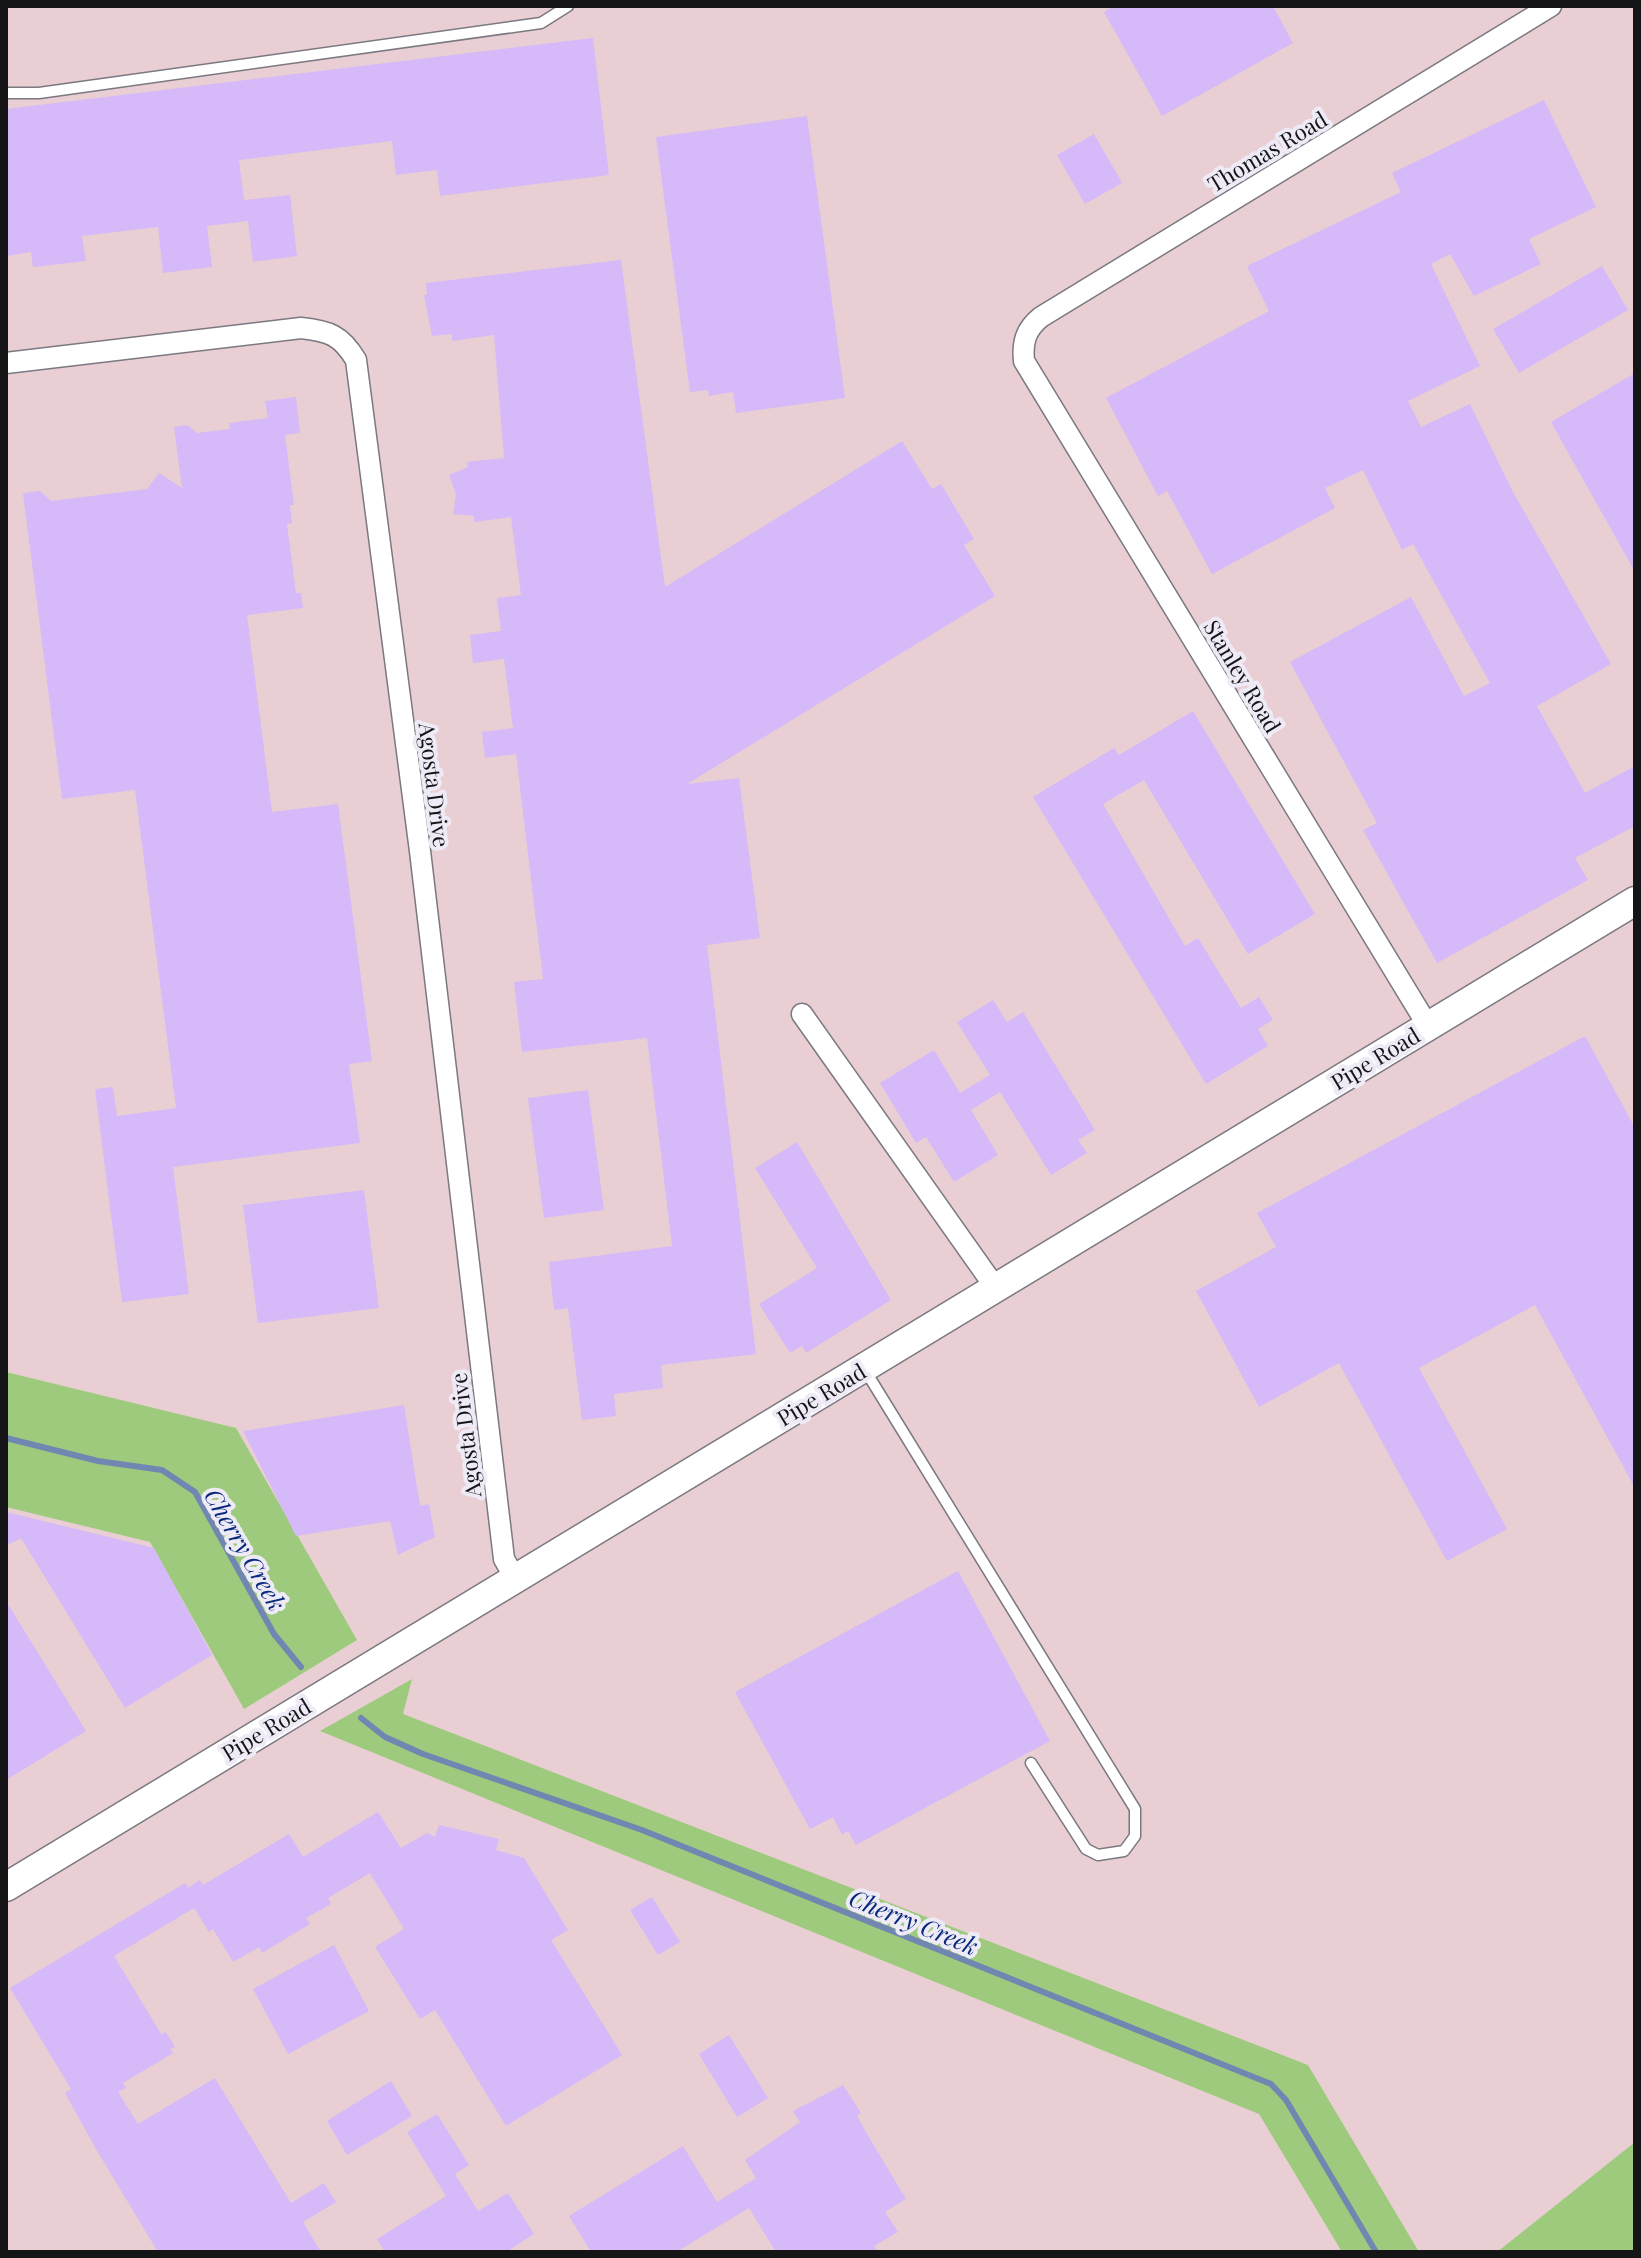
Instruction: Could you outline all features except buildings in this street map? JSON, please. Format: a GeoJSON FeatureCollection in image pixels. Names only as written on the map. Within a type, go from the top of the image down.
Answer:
{"type":"FeatureCollection","features":[{"type":"Feature","properties":{"kind":"street","name":"Thomas Road"},"geometry":{"type":"LineString","coordinates":[[1023,349],[1031,325],[1041,317],[1551,6]]}},
{"type":"Feature","properties":{"kind":"street","name":"Agosta Drive"},"geometry":{"type":"LineString","coordinates":[[6,363],[301,328],[328,331],[345,342],[356,360],[420,851],[504,1559],[515,1578]]}},
{"type":"Feature","properties":{"kind":"street","name":"Stanley Road"},"geometry":{"type":"LineString","coordinates":[[1023,349],[1024,361],[1428,1026]]}},
{"type":"Feature","properties":{"kind":"street","name":"Pipe Road"},"geometry":{"type":"LineString","coordinates":[[6,1887],[1635,901]]}},
{"type":"Feature","properties":{"kind":"street"},"geometry":{"type":"LineString","coordinates":[[802,1014],[995,1287]]}},
{"type":"Feature","properties":{"kind":"lane"},"geometry":{"type":"LineString","coordinates":[[6,93],[39,93],[541,23],[568,6]]}},
{"type":"Feature","properties":{"kind":"lane"},"geometry":{"type":"LineString","coordinates":[[864,1368],[1135,1809],[1135,1836],[1124,1851],[1098,1855],[1086,1849],[1031,1763]]}},
{"type":"Feature","properties":{"kind":"shaded area"},"geometry":{"type":"Polygon","coordinates":[[[6,6],[1635,6],[1635,2142],[1497,2252],[6,2252],[6,6]]]}},
{"type":"Feature","properties":{"kind":"green space"},"geometry":{"type":"Polygon","coordinates":[[[6,1372],[236,1428],[357,1640],[244,1709],[150,1542],[6,1507],[6,1372]]]}},
{"type":"Feature","properties":{"kind":"green space"},"geometry":{"type":"Polygon","coordinates":[[[412,1679],[403,1714],[1308,2065],[1419,2252],[1342,2252],[1259,2114],[320,1731],[412,1679]]]}},
{"type":"Feature","properties":{"kind":"green space"},"geometry":{"type":"Polygon","coordinates":[[[1635,2142],[1635,2252],[1497,2252],[1635,2142]]]}},
{"type":"Feature","properties":{"kind":"waterway","name":"Cherry Creek"},"geometry":{"type":"LineString","coordinates":[[6,1438],[98,1461],[162,1470],[195,1492],[274,1634],[301,1667]]}},
{"type":"Feature","properties":{"kind":"waterway","name":"Cherry Creek"},"geometry":{"type":"LineString","coordinates":[[361,1718],[385,1737],[423,1754],[642,1830],[1271,2084],[1286,2100],[1376,2252]]}}]}
